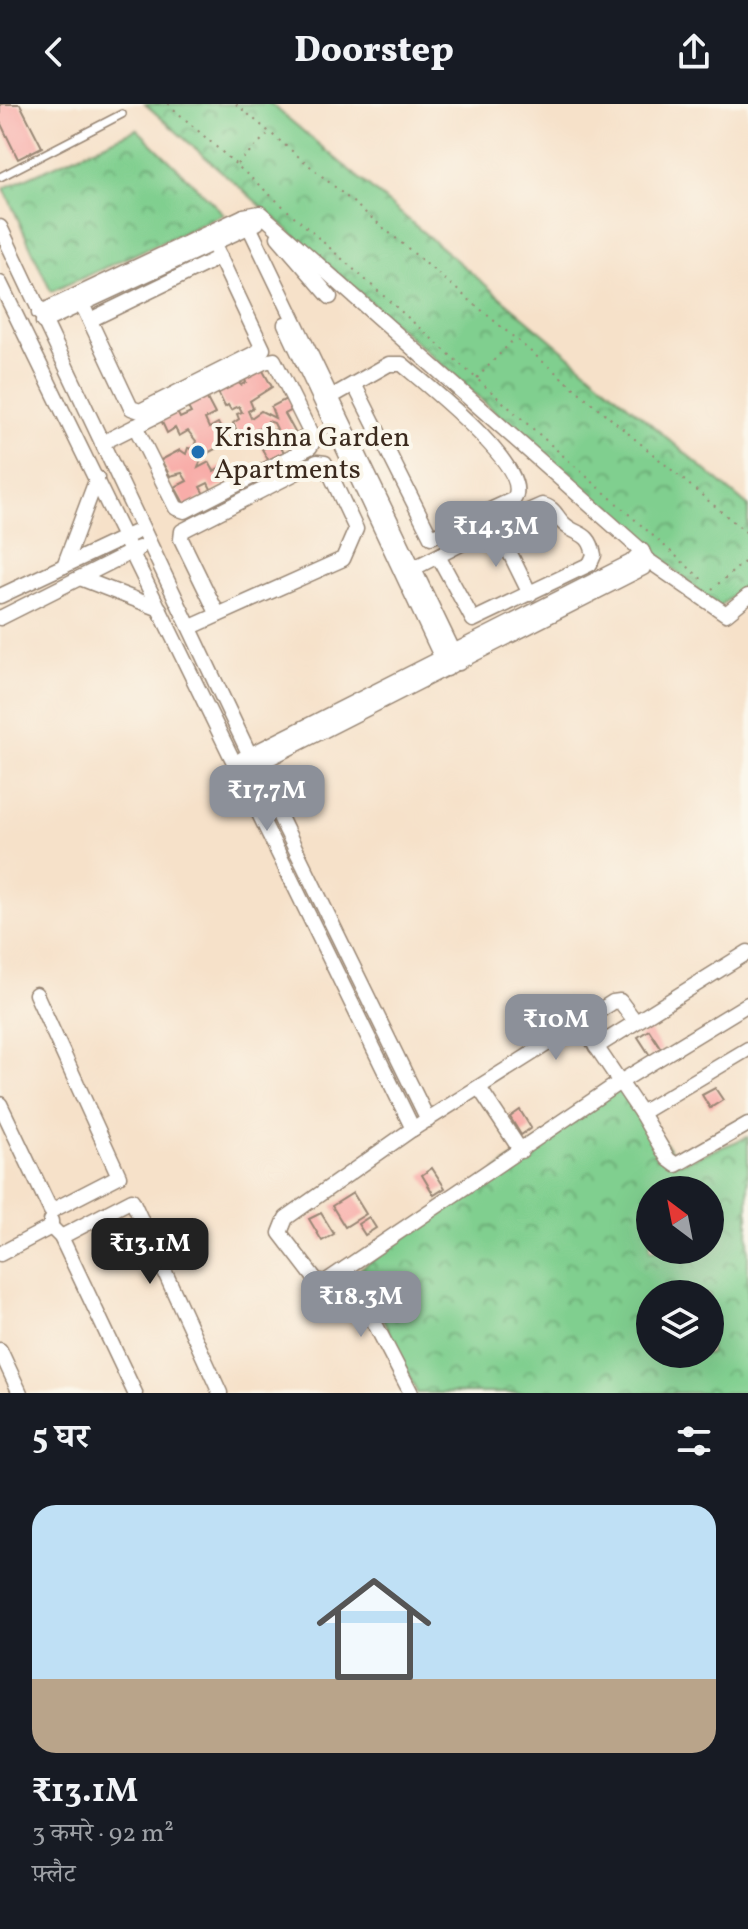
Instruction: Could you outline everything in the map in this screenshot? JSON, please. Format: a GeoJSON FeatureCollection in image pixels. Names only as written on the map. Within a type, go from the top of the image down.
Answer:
{"type":"FeatureCollection","features":[{"type":"Feature","properties":{"kind":"street"},"geometry":{"type":"LineString","coordinates":[[41,318],[82,304],[213,243],[244,224],[255,212],[265,216],[644,555],[726,614],[748,596]]}},
{"type":"Feature","properties":{"kind":"street"},"geometry":{"type":"LineString","coordinates":[[41,318],[244,224],[265,222],[330,297]]}},
{"type":"Feature","properties":{"kind":"street"},"geometry":{"type":"LineString","coordinates":[[244,224],[297,350],[451,661]]}},
{"type":"Feature","properties":{"kind":"street"},"geometry":{"type":"LineString","coordinates":[[244,224],[414,568],[451,661]]}},
{"type":"Feature","properties":{"kind":"street"},"geometry":{"type":"LineString","coordinates":[[0,227],[252,760],[428,1120]]}},
{"type":"Feature","properties":{"kind":"street"},"geometry":{"type":"LineString","coordinates":[[82,304],[131,408],[140,411],[263,349],[213,243]]}},
{"type":"Feature","properties":{"kind":"street"},"geometry":{"type":"LineString","coordinates":[[90,320],[220,257]]}},
{"type":"Feature","properties":{"kind":"street"},"geometry":{"type":"LineString","coordinates":[[0,285],[133,551],[413,1129]]}},
{"type":"Feature","properties":{"kind":"street"},"geometry":{"type":"LineString","coordinates":[[102,443],[297,350]]}},
{"type":"Feature","properties":{"kind":"street"},"geometry":{"type":"LineString","coordinates":[[135,426],[176,508],[189,509],[313,444],[312,434],[274,360]]}},
{"type":"Feature","properties":{"kind":"street"},"geometry":{"type":"LineString","coordinates":[[331,397],[389,364],[402,364],[495,447],[516,488],[514,499],[431,537],[354,384]]}},
{"type":"Feature","properties":{"kind":"street"},"geometry":{"type":"LineString","coordinates":[[191,627],[218,615],[345,556],[355,526],[325,463],[317,462],[182,531],[181,539],[218,615]]}},
{"type":"Feature","properties":{"kind":"street"},"geometry":{"type":"LineString","coordinates":[[64,566],[97,478]]}},
{"type":"Feature","properties":{"kind":"street"},"geometry":{"type":"LineString","coordinates":[[414,568],[438,556],[497,527],[547,505],[565,525],[585,535],[594,555],[590,564],[478,619],[470,619],[438,556]]}},
{"type":"Feature","properties":{"kind":"street"},"geometry":{"type":"LineString","coordinates":[[497,527],[530,594]]}},
{"type":"Feature","properties":{"kind":"street"},"geometry":{"type":"LineString","coordinates":[[0,596],[126,537],[147,536]]}},
{"type":"Feature","properties":{"kind":"street"},"geometry":{"type":"LineString","coordinates":[[0,618],[133,551],[147,536]]}},
{"type":"Feature","properties":{"kind":"street"},"geometry":{"type":"LineString","coordinates":[[237,768],[451,661],[644,555]]}},
{"type":"Feature","properties":{"kind":"street"},"geometry":{"type":"LineString","coordinates":[[80,578],[160,609]]}},
{"type":"Feature","properties":{"kind":"street"},"geometry":{"type":"LineString","coordinates":[[596,1047],[748,952]]}},
{"type":"Feature","properties":{"kind":"street"},"geometry":{"type":"LineString","coordinates":[[36,994],[220,1393]]}},
{"type":"Feature","properties":{"kind":"street"},"geometry":{"type":"LineString","coordinates":[[635,1021],[617,1000],[413,1129],[282,1223],[280,1233],[320,1283],[620,1082],[748,1004]]}},
{"type":"Feature","properties":{"kind":"street"},"geometry":{"type":"LineString","coordinates":[[581,1024],[668,1159],[676,1165],[748,1124]]}},
{"type":"Feature","properties":{"kind":"street"},"geometry":{"type":"LineString","coordinates":[[641,1113],[748,1049]]}},
{"type":"Feature","properties":{"kind":"street"},"geometry":{"type":"LineString","coordinates":[[480,1089],[521,1151]]}},
{"type":"Feature","properties":{"kind":"street"},"geometry":{"type":"LineString","coordinates":[[0,1104],[51,1211],[56,1232],[135,1393]]}},
{"type":"Feature","properties":{"kind":"street"},"geometry":{"type":"LineString","coordinates":[[51,1211],[119,1176]]}},
{"type":"Feature","properties":{"kind":"street"},"geometry":{"type":"LineString","coordinates":[[0,1254],[132,1200]]}},
{"type":"Feature","properties":{"kind":"street"},"geometry":{"type":"LineString","coordinates":[[346,1268],[411,1393]]}},
{"type":"Feature","properties":{"kind":"street"},"geometry":{"type":"LineString","coordinates":[[0,1350],[20,1393]]}},
{"type":"Feature","properties":{"kind":"lane"},"geometry":{"type":"LineString","coordinates":[[0,177],[122,114]]}},
{"type":"Feature","properties":{"kind":"path"},"geometry":{"type":"LineString","coordinates":[[168,104],[712,589],[748,559]]}},
{"type":"Feature","properties":{"kind":"path"},"geometry":{"type":"LineString","coordinates":[[236,104],[748,534]]}},
{"type":"Feature","properties":{"kind":"path"},"geometry":{"type":"LineString","coordinates":[[236,165],[270,132]]}},
{"type":"Feature","properties":{"kind":"path"},"geometry":{"type":"LineString","coordinates":[[476,379],[516,338]]}},
{"type":"Feature","properties":{"kind":"green space"},"geometry":{"type":"Polygon","coordinates":[[[145,104],[271,104],[748,506],[748,583],[718,608],[145,104]]]}},
{"type":"Feature","properties":{"kind":"green space"},"geometry":{"type":"Polygon","coordinates":[[[137,129],[224,214],[51,292],[4,188],[137,129]]]}},
{"type":"Feature","properties":{"kind":"green space"},"geometry":{"type":"Polygon","coordinates":[[[620,1082],[680,1163],[748,1137],[748,1393],[417,1393],[360,1269],[620,1082]]]}},
{"type":"Feature","properties":{"kind":"building"},"geometry":{"type":"Polygon","coordinates":[[[0,104],[20,104],[42,147],[18,159],[0,122],[0,104]]]}},
{"type":"Feature","properties":{"kind":"building","name":"Krishna Garden Apartments"},"geometry":{"type":"Polygon","coordinates":[[[262,369],[272,387],[250,401],[253,408],[248,411],[251,418],[261,411],[275,418],[271,407],[288,398],[294,409],[285,414],[296,434],[305,429],[310,441],[301,445],[295,435],[279,443],[284,452],[268,460],[262,449],[272,444],[269,432],[277,429],[274,423],[268,421],[265,430],[257,428],[241,439],[233,423],[239,419],[237,414],[242,412],[239,406],[231,410],[228,405],[225,407],[217,390],[236,381],[241,385],[246,382],[244,378],[262,369]]]}},
{"type":"Feature","properties":{"kind":"building","name":"Krishna Garden Apartments"},"geometry":{"type":"Polygon","coordinates":[[[205,395],[215,414],[205,419],[209,428],[218,423],[228,442],[202,456],[198,468],[209,462],[214,471],[222,466],[230,481],[212,491],[208,483],[200,487],[205,496],[186,507],[175,487],[187,481],[182,473],[170,476],[161,460],[180,450],[186,454],[188,448],[193,449],[196,441],[188,431],[179,436],[175,428],[167,433],[161,420],[177,412],[180,418],[191,413],[186,404],[205,395]]]}},
{"type":"Feature","properties":{"kind":"building"},"geometry":{"type":"Polygon","coordinates":[[[649,1030],[662,1050],[651,1057],[638,1037],[649,1030]]]}},
{"type":"Feature","properties":{"kind":"building"},"geometry":{"type":"Polygon","coordinates":[[[715,1088],[723,1100],[710,1108],[702,1095],[715,1088]]]}},
{"type":"Feature","properties":{"kind":"building"},"geometry":{"type":"Polygon","coordinates":[[[520,1110],[531,1128],[521,1135],[510,1117],[520,1110]]]}},
{"type":"Feature","properties":{"kind":"building"},"geometry":{"type":"Polygon","coordinates":[[[432,1168],[445,1188],[434,1195],[422,1175],[432,1168]]]}},
{"type":"Feature","properties":{"kind":"building"},"geometry":{"type":"Polygon","coordinates":[[[353,1193],[366,1214],[345,1227],[332,1206],[353,1193]]]}},
{"type":"Feature","properties":{"kind":"building"},"geometry":{"type":"Polygon","coordinates":[[[321,1213],[334,1234],[322,1241],[309,1219],[321,1213]]]}},
{"type":"Feature","properties":{"kind":"building"},"geometry":{"type":"Polygon","coordinates":[[[369,1217],[376,1228],[365,1235],[358,1224],[369,1217]]]}},
{"type":"Feature","properties":{"kind":"place","name":"Krishna Garden Apartments"},"geometry":{"type":"Point","coordinates":[198,452]}}]}
